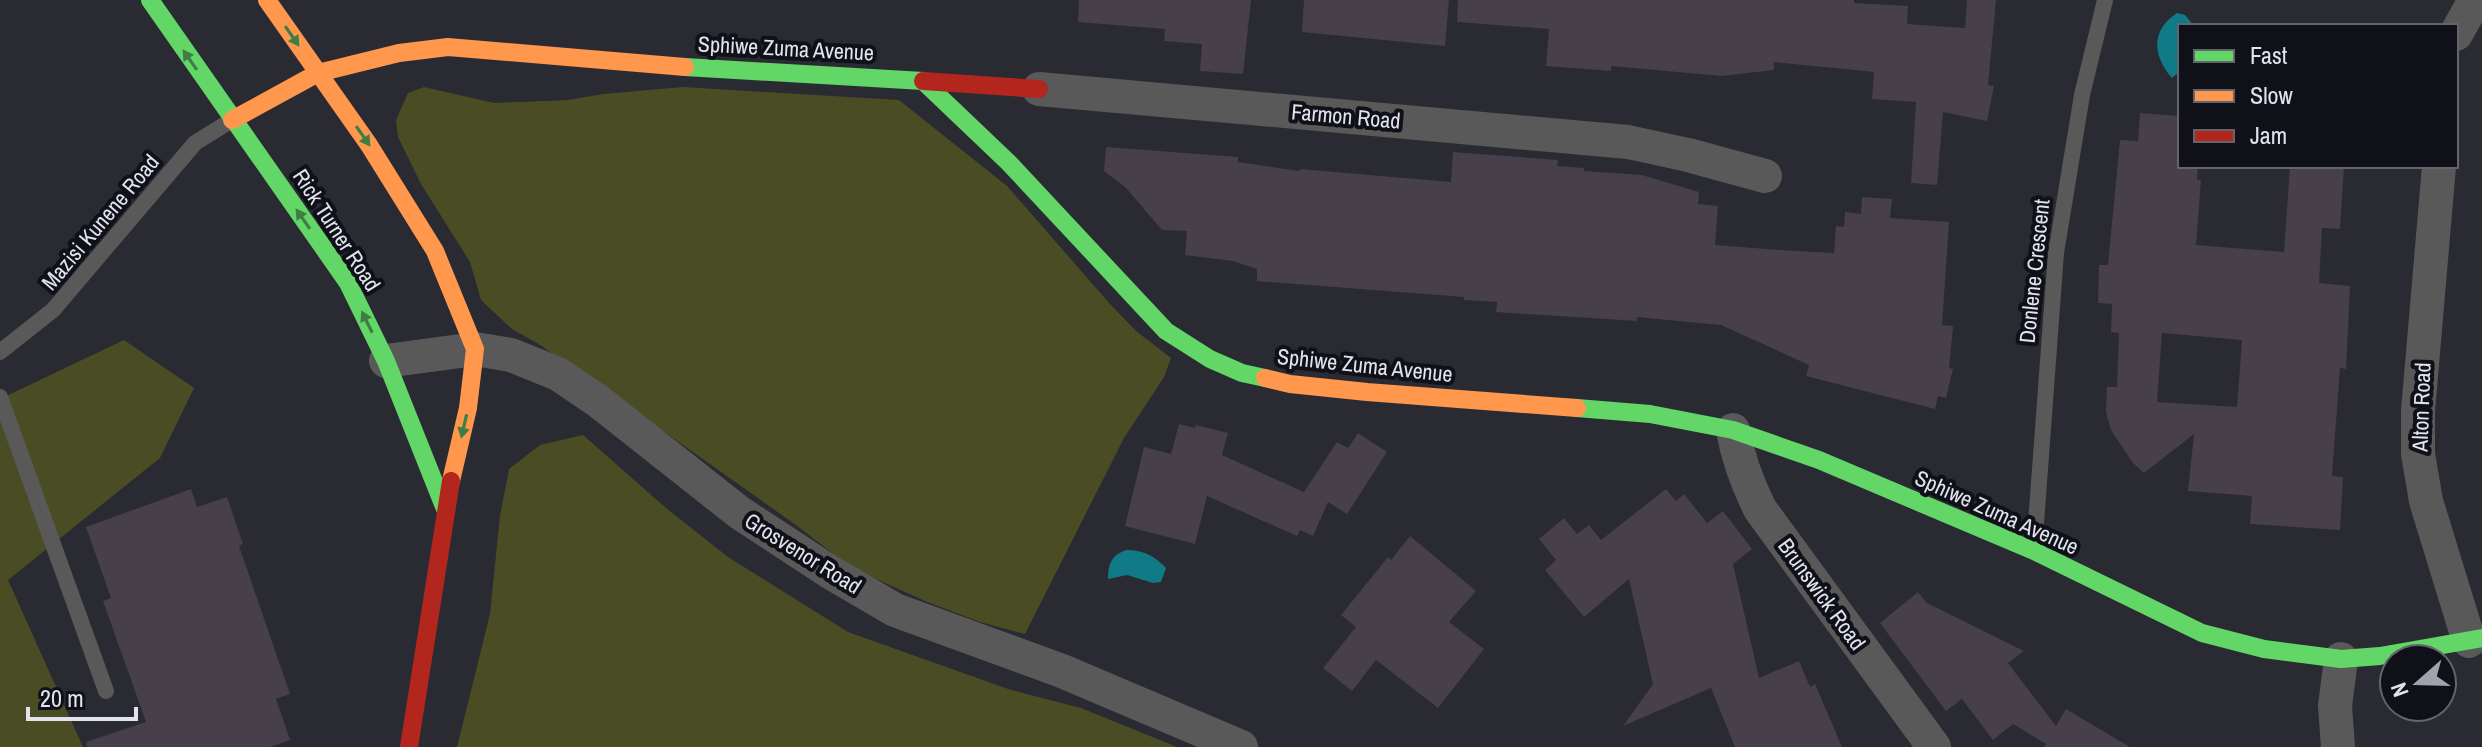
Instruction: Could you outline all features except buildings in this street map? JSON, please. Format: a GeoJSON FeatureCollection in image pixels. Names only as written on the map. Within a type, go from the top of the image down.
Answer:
{"type":"FeatureCollection","features":[{"type":"Feature","properties":{"kind":"street","name":"Rick Turner Road"},"geometry":{"type":"LineString","coordinates":[[150,0],[348,283],[386,361],[445,509]]}},
{"type":"Feature","properties":{"kind":"street","name":"Rick Turner Road"},"geometry":{"type":"LineString","coordinates":[[267,0],[369,145],[435,251],[475,349],[468,408],[445,509],[409,747]]}},
{"type":"Feature","properties":{"kind":"street"},"geometry":{"type":"LineString","coordinates":[[2458,30],[2475,0]]}},
{"type":"Feature","properties":{"kind":"street","name":"Sphiwe Zuma Avenue"},"geometry":{"type":"LineString","coordinates":[[232,120],[318,73],[399,53],[448,47],[636,64],[923,81],[1010,155],[1166,331],[1210,359],[1242,373],[1290,384],[1367,392],[1650,414],[1733,430],[1819,460],[2034,551],[2202,633],[2264,649],[2341,659],[2380,656],[2476,640]]}},
{"type":"Feature","properties":{"kind":"street","name":"Farmon Road"},"geometry":{"type":"LineString","coordinates":[[923,81],[1033,95],[1628,142],[1765,176]]}},
{"type":"Feature","properties":{"kind":"street","name":"Alton Road"},"geometry":{"type":"LineString","coordinates":[[2439,168],[2419,397],[2418,454],[2426,501],[2476,640]]}},
{"type":"Feature","properties":{"kind":"street","name":"Grosvenor Road"},"geometry":{"type":"LineString","coordinates":[[386,361],[475,349],[511,355],[558,374],[598,401],[740,513],[895,610],[1062,671],[1241,747]]}},
{"type":"Feature","properties":{"kind":"street","name":"Brunswick Road"},"geometry":{"type":"LineString","coordinates":[[1733,430],[1737,456],[1760,509],[1934,747]]}},
{"type":"Feature","properties":{"kind":"street"},"geometry":{"type":"LineString","coordinates":[[2338,747],[2335,706],[2341,659]]}},
{"type":"Feature","properties":{"kind":"lane","name":"Donlene Crescent"},"geometry":{"type":"LineString","coordinates":[[2034,551],[2056,253],[2082,95],[2105,0]]}},
{"type":"Feature","properties":{"kind":"lane","name":"Mazisi Kunene Road"},"geometry":{"type":"LineString","coordinates":[[0,352],[53,310],[195,143],[232,120]]}},
{"type":"Feature","properties":{"kind":"lane"},"geometry":{"type":"LineString","coordinates":[[0,397],[106,691]]}},
{"type":"Feature","properties":{"kind":"green space"},"geometry":{"type":"Polygon","coordinates":[[[424,87],[494,103],[568,100],[683,87],[899,100],[1007,186],[1110,304],[1136,331],[1171,358],[1164,377],[1124,438],[1025,634],[980,622],[852,568],[656,426],[580,376],[542,346],[512,329],[481,300],[470,262],[421,184],[398,137],[396,120],[408,93],[424,87]]]}},
{"type":"Feature","properties":{"kind":"green space"},"geometry":{"type":"Polygon","coordinates":[[[124,340],[194,388],[160,458],[8,580],[83,747],[0,747],[0,399],[124,340]]]}},
{"type":"Feature","properties":{"kind":"green space"},"geometry":{"type":"Polygon","coordinates":[[[583,435],[666,508],[728,557],[848,632],[1011,690],[1081,708],[1177,747],[457,747],[490,614],[500,516],[509,469],[540,445],[583,435]]]}},
{"type":"Feature","properties":{"kind":"water"},"geometry":{"type":"Polygon","coordinates":[[[2177,13],[2185,15],[2192,24],[2178,24],[2178,73],[2172,78],[2161,61],[2157,43],[2168,20],[2177,13]]]}},
{"type":"Feature","properties":{"kind":"water"},"geometry":{"type":"Polygon","coordinates":[[[1127,550],[1153,557],[1162,564],[1166,568],[1161,582],[1153,583],[1127,575],[1108,579],[1112,560],[1127,550]]]}},
{"type":"Feature","properties":{"kind":"traffic: fast"},"geometry":{"type":"LineString","coordinates":[[150,0],[348,283],[386,361],[445,509]]}},
{"type":"Feature","properties":{"kind":"traffic: fast"},"geometry":{"type":"LineString","coordinates":[[685,67],[923,81],[1009,163],[1166,331],[1210,359],[1242,373],[1265,378]]}},
{"type":"Feature","properties":{"kind":"traffic: fast"},"geometry":{"type":"LineString","coordinates":[[1577,408],[1650,414],[1733,430],[1819,460],[2034,551],[2202,633],[2264,649],[2341,659],[2380,656],[2482,638]]}},
{"type":"Feature","properties":{"kind":"traffic: slow"},"geometry":{"type":"LineString","coordinates":[[267,0],[369,145],[435,251],[475,349],[468,408],[451,481]]}},
{"type":"Feature","properties":{"kind":"traffic: slow"},"geometry":{"type":"LineString","coordinates":[[232,120],[318,73],[399,53],[448,47],[685,67]]}},
{"type":"Feature","properties":{"kind":"traffic: slow"},"geometry":{"type":"LineString","coordinates":[[1265,378],[1290,384],[1367,392],[1577,408]]}},
{"type":"Feature","properties":{"kind":"traffic: jam"},"geometry":{"type":"LineString","coordinates":[[923,81],[1039,89]]}},
{"type":"Feature","properties":{"kind":"traffic: jam"},"geometry":{"type":"LineString","coordinates":[[409,747],[451,481]]}}]}
